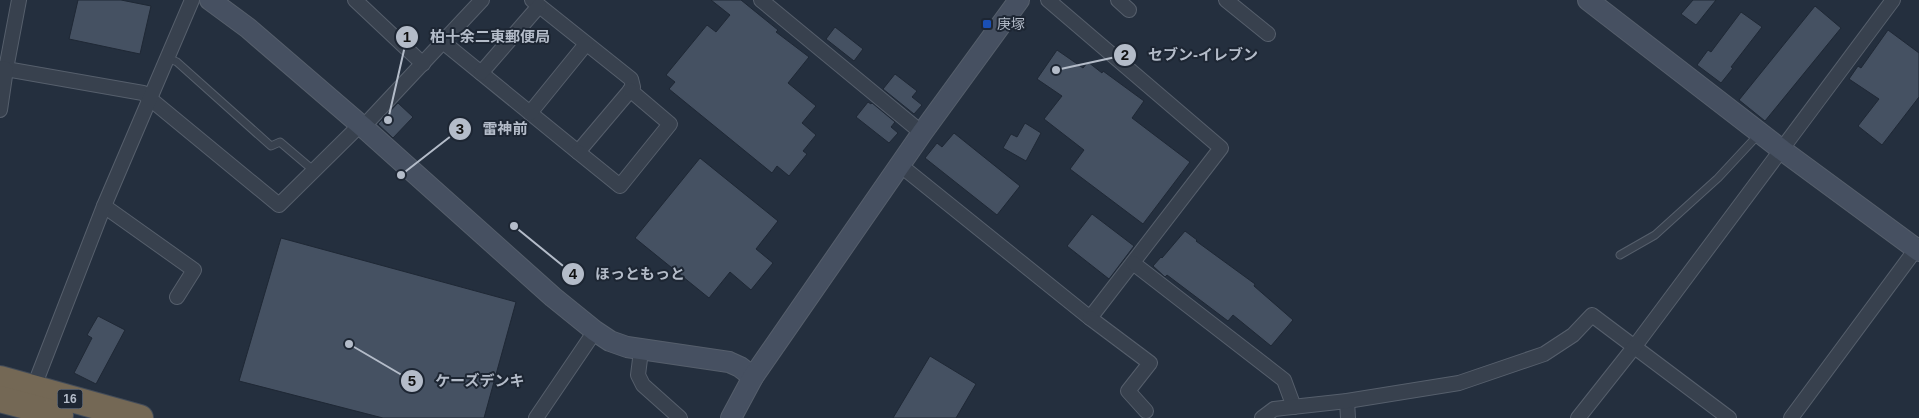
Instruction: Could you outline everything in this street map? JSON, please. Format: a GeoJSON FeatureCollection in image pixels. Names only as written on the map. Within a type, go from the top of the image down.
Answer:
{"type":"FeatureCollection","features":[{"type":"Feature","properties":{"kind":"highway","name":"16"},"geometry":{"type":"LineString","coordinates":[[0,380],[140,418]]}},
{"type":"Feature","properties":{"kind":"highway","name":"16"},"geometry":{"type":"LineString","coordinates":[[0,399],[73,418]]}},
{"type":"Feature","properties":{"kind":"street"},"geometry":{"type":"LineString","coordinates":[[0,110],[3,68],[19,0]]}},
{"type":"Feature","properties":{"kind":"street"},"geometry":{"type":"LineString","coordinates":[[33,389],[104,206],[192,0]]}},
{"type":"Feature","properties":{"kind":"street"},"geometry":{"type":"LineString","coordinates":[[210,0],[248,28],[364,127],[553,297],[595,331],[610,341],[641,351],[729,362],[753,376]]}},
{"type":"Feature","properties":{"kind":"street"},"geometry":{"type":"LineString","coordinates":[[355,0],[423,64]]}},
{"type":"Feature","properties":{"kind":"street"},"geometry":{"type":"LineString","coordinates":[[3,68],[143,92],[279,205],[356,129],[364,127],[482,0]]}},
{"type":"Feature","properties":{"kind":"street"},"geometry":{"type":"LineString","coordinates":[[761,0],[922,133]]}},
{"type":"Feature","properties":{"kind":"street"},"geometry":{"type":"LineString","coordinates":[[731,418],[753,376],[922,133],[1019,0]]}},
{"type":"Feature","properties":{"kind":"street"},"geometry":{"type":"LineString","coordinates":[[1048,0],[1221,148],[1090,318]]}},
{"type":"Feature","properties":{"kind":"street"},"geometry":{"type":"LineString","coordinates":[[1118,0],[1129,10]]}},
{"type":"Feature","properties":{"kind":"street"},"geometry":{"type":"LineString","coordinates":[[1226,0],[1268,34]]}},
{"type":"Feature","properties":{"kind":"street"},"geometry":{"type":"LineString","coordinates":[[1588,0],[1782,150],[1918,248],[1791,418]]}},
{"type":"Feature","properties":{"kind":"street"},"geometry":{"type":"LineString","coordinates":[[1578,418],[1635,346],[1893,0]]}},
{"type":"Feature","properties":{"kind":"street"},"geometry":{"type":"LineString","coordinates":[[481,74],[535,3],[632,79],[633,87],[578,152]]}},
{"type":"Feature","properties":{"kind":"street"},"geometry":{"type":"LineString","coordinates":[[443,42],[620,186],[670,124],[630,90]]}},
{"type":"Feature","properties":{"kind":"street"},"geometry":{"type":"LineString","coordinates":[[530,113],[586,44]]}},
{"type":"Feature","properties":{"kind":"street"},"geometry":{"type":"LineString","coordinates":[[900,165],[1150,364],[1128,391],[1146,411]]}},
{"type":"Feature","properties":{"kind":"street"},"geometry":{"type":"LineString","coordinates":[[104,206],[194,270],[177,296]]}},
{"type":"Feature","properties":{"kind":"street"},"geometry":{"type":"LineString","coordinates":[[1133,263],[1284,380],[1294,407]]}},
{"type":"Feature","properties":{"kind":"street"},"geometry":{"type":"LineString","coordinates":[[1262,418],[1274,409],[1347,401],[1459,383],[1544,354],[1573,335],[1592,315],[1729,418]]}},
{"type":"Feature","properties":{"kind":"street"},"geometry":{"type":"LineString","coordinates":[[536,418],[595,331]]}},
{"type":"Feature","properties":{"kind":"street"},"geometry":{"type":"LineString","coordinates":[[641,351],[638,374],[643,385],[680,418]]}},
{"type":"Feature","properties":{"kind":"street"},"geometry":{"type":"LineString","coordinates":[[1347,401],[1348,418]]}},
{"type":"Feature","properties":{"kind":"lane"},"geometry":{"type":"LineString","coordinates":[[168,58],[177,62],[272,146],[280,142],[313,170]]}},
{"type":"Feature","properties":{"kind":"lane"},"geometry":{"type":"LineString","coordinates":[[1620,255],[1655,235],[1718,178],[1760,132]]}},
{"type":"Feature","properties":{"kind":"building"},"geometry":{"type":"Polygon","coordinates":[[[78,0],[121,0],[151,6],[140,54],[69,39],[78,0]]]}},
{"type":"Feature","properties":{"kind":"building"},"geometry":{"type":"Polygon","coordinates":[[[711,0],[741,0],[778,30],[776,32],[809,57],[788,83],[816,106],[802,123],[816,135],[803,151],[807,154],[789,176],[777,166],[772,173],[669,89],[675,82],[666,75],[707,25],[716,32],[730,15],[711,0]]]}},
{"type":"Feature","properties":{"kind":"building"},"geometry":{"type":"Polygon","coordinates":[[[1693,0],[1716,0],[1696,25],[1681,14],[1693,0]]]}},
{"type":"Feature","properties":{"kind":"building"},"geometry":{"type":"Polygon","coordinates":[[[1815,6],[1841,28],[1765,121],[1739,100],[1815,6]]]}},
{"type":"Feature","properties":{"kind":"building"},"geometry":{"type":"Polygon","coordinates":[[[1741,12],[1762,27],[1721,83],[1697,65],[1708,50],[1711,52],[1741,12]]]}},
{"type":"Feature","properties":{"kind":"building"},"geometry":{"type":"Polygon","coordinates":[[[835,27],[863,49],[854,61],[826,39],[835,27]]]}},
{"type":"Feature","properties":{"kind":"building"},"geometry":{"type":"Polygon","coordinates":[[[1888,30],[1919,53],[1919,97],[1882,145],[1858,126],[1879,99],[1849,79],[1858,66],[1861,68],[1888,30]]]}},
{"type":"Feature","properties":{"kind":"building"},"geometry":{"type":"Polygon","coordinates":[[[1057,50],[1083,68],[1088,62],[1144,101],[1132,118],[1190,162],[1143,224],[1070,169],[1084,150],[1044,119],[1062,96],[1037,79],[1057,50]]]}},
{"type":"Feature","properties":{"kind":"building"},"geometry":{"type":"Polygon","coordinates":[[[895,74],[917,91],[912,97],[922,105],[914,114],[883,89],[895,74]]]}},
{"type":"Feature","properties":{"kind":"building"},"geometry":{"type":"Polygon","coordinates":[[[868,102],[872,103],[895,122],[891,127],[898,133],[889,143],[856,117],[868,102]]]}},
{"type":"Feature","properties":{"kind":"building"},"geometry":{"type":"Polygon","coordinates":[[[398,103],[413,117],[393,138],[378,124],[398,103]]]}},
{"type":"Feature","properties":{"kind":"building"},"geometry":{"type":"Polygon","coordinates":[[[1025,123],[1041,133],[1026,161],[1003,148],[1011,134],[1017,137],[1025,123]]]}},
{"type":"Feature","properties":{"kind":"building"},"geometry":{"type":"Polygon","coordinates":[[[954,133],[1020,186],[997,215],[925,158],[937,143],[942,147],[954,133]]]}},
{"type":"Feature","properties":{"kind":"building"},"geometry":{"type":"Polygon","coordinates":[[[700,158],[778,221],[756,249],[773,263],[751,290],[730,272],[709,298],[635,238],[700,158]]]}},
{"type":"Feature","properties":{"kind":"building"},"geometry":{"type":"Polygon","coordinates":[[[1092,214],[1134,246],[1109,279],[1067,246],[1092,214]]]}},
{"type":"Feature","properties":{"kind":"building"},"geometry":{"type":"Polygon","coordinates":[[[1185,231],[1255,284],[1254,286],[1293,320],[1271,346],[1233,315],[1228,321],[1167,275],[1165,277],[1153,266],[1185,231]]]}},
{"type":"Feature","properties":{"kind":"building"},"geometry":{"type":"Polygon","coordinates":[[[281,238],[516,302],[484,418],[383,418],[239,381],[281,238]]]}},
{"type":"Feature","properties":{"kind":"building"},"geometry":{"type":"Polygon","coordinates":[[[98,316],[125,330],[96,384],[74,373],[92,338],[87,335],[98,316]]]}},
{"type":"Feature","properties":{"kind":"building"},"geometry":{"type":"Polygon","coordinates":[[[930,356],[976,384],[956,418],[893,418],[930,356]]]}},
{"type":"Feature","properties":{"kind":"place","name":"庚塚"},"geometry":{"type":"Point","coordinates":[987,24]}},
{"type":"Feature","properties":{"kind":"place","name":"セブン-イレブン"},"geometry":{"type":"Point","coordinates":[1056,70]}},
{"type":"Feature","properties":{"kind":"place","name":"柏十余二東郵便局"},"geometry":{"type":"Point","coordinates":[388,120]}},
{"type":"Feature","properties":{"kind":"place","name":"雷神前"},"geometry":{"type":"Point","coordinates":[401,175]}},
{"type":"Feature","properties":{"kind":"place","name":"ほっともっと"},"geometry":{"type":"Point","coordinates":[514,226]}},
{"type":"Feature","properties":{"kind":"place","name":"ケーズデンキ"},"geometry":{"type":"Point","coordinates":[349,344]}}]}
